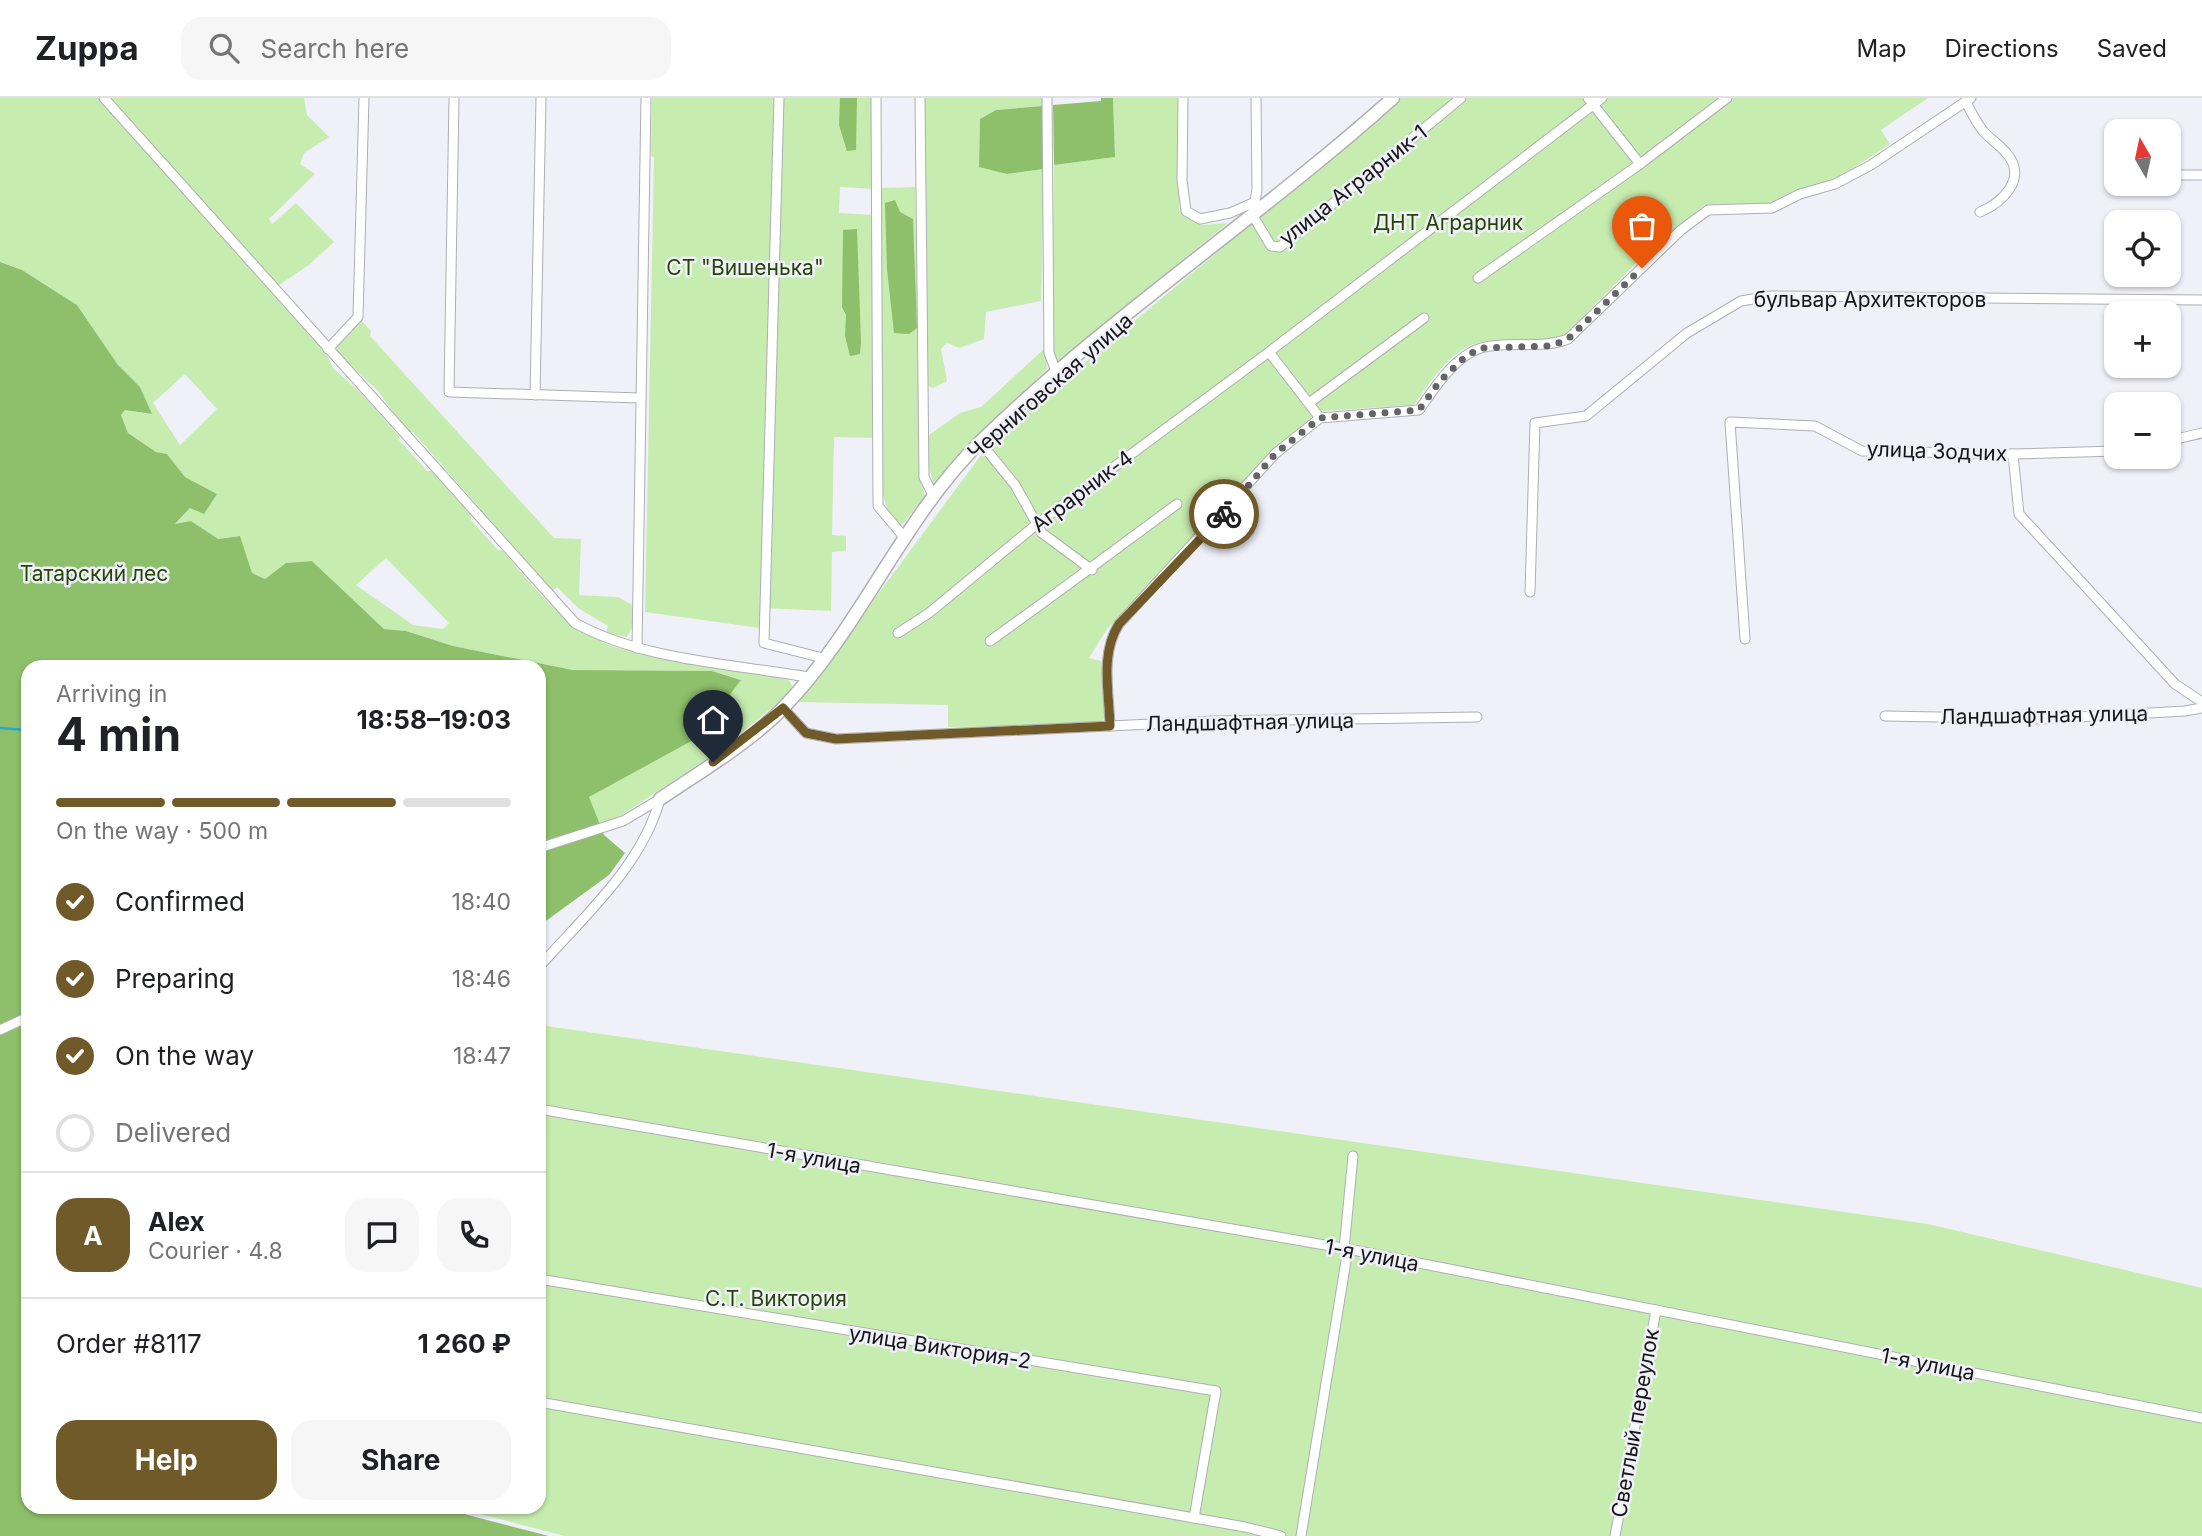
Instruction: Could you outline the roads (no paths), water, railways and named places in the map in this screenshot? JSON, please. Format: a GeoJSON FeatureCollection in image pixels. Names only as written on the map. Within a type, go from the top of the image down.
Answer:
{"type":"FeatureCollection","features":[{"type":"Feature","properties":{"kind":"street"},"geometry":{"type":"LineString","coordinates":[[104,98],[575,623],[603,639],[638,648],[808,677]]}},
{"type":"Feature","properties":{"kind":"street"},"geometry":{"type":"LineString","coordinates":[[328,349],[358,317],[364,98]]}},
{"type":"Feature","properties":{"kind":"street"},"geometry":{"type":"LineString","coordinates":[[454,98],[449,392],[640,398]]}},
{"type":"Feature","properties":{"kind":"street"},"geometry":{"type":"LineString","coordinates":[[535,396],[541,98]]}},
{"type":"Feature","properties":{"kind":"street"},"geometry":{"type":"LineString","coordinates":[[638,648],[646,98]]}},
{"type":"Feature","properties":{"kind":"street"},"geometry":{"type":"LineString","coordinates":[[779,98],[764,643],[822,658]]}},
{"type":"Feature","properties":{"kind":"street"},"geometry":{"type":"LineString","coordinates":[[876,98],[878,506],[904,537]]}},
{"type":"Feature","properties":{"kind":"street"},"geometry":{"type":"LineString","coordinates":[[920,98],[924,477],[934,497]]}},
{"type":"Feature","properties":{"kind":"street"},"geometry":{"type":"LineString","coordinates":[[1047,98],[1049,353],[1057,374]]}},
{"type":"Feature","properties":{"kind":"street"},"geometry":{"type":"LineString","coordinates":[[1183,98],[1182,180],[1186,211],[1200,219],[1230,213],[1255,202]]}},
{"type":"Feature","properties":{"kind":"street"},"geometry":{"type":"LineString","coordinates":[[1253,216],[1256,98]]}},
{"type":"Feature","properties":{"kind":"street"},"geometry":{"type":"LineString","coordinates":[[1376,98],[1378,111]]}},
{"type":"Feature","properties":{"kind":"street","name":"Черниговская улица"},"geometry":{"type":"LineString","coordinates":[[660,799],[732,750],[783,708],[822,658],[904,537],[980,442],[1057,374],[1253,216],[1393,98]]}},
{"type":"Feature","properties":{"kind":"street","name":"улица Аграрник-1"},"geometry":{"type":"LineString","coordinates":[[1253,216],[1271,246],[1280,247],[1461,98]]}},
{"type":"Feature","properties":{"kind":"street","name":"Аграрник-4"},"geometry":{"type":"LineString","coordinates":[[898,633],[929,613],[1037,524],[1269,352],[1591,101],[1602,98]]}},
{"type":"Feature","properties":{"kind":"street"},"geometry":{"type":"LineString","coordinates":[[1478,278],[1727,98]]}},
{"type":"Feature","properties":{"kind":"street"},"geometry":{"type":"LineString","coordinates":[[1110,726],[1105,656],[1110,638],[1119,624],[1276,453],[1320,418],[1419,410],[1440,381],[1464,358],[1480,348],[1551,346],[1568,339],[1681,230],[1708,210],[1772,208],[1800,194],[1835,184],[1871,165],[1968,100],[1985,134],[2009,155],[2015,174],[2012,187],[1997,205],[1980,212]]}},
{"type":"Feature","properties":{"kind":"street"},"geometry":{"type":"LineString","coordinates":[[1591,101],[1638,161]]}},
{"type":"Feature","properties":{"kind":"street"},"geometry":{"type":"LineString","coordinates":[[2181,175],[2202,175]]}},
{"type":"Feature","properties":{"kind":"street","name":"бульвар Архитекторов"},"geometry":{"type":"LineString","coordinates":[[1530,592],[1535,423],[1586,416],[1687,333],[1741,300],[1771,296],[2202,300]]}},
{"type":"Feature","properties":{"kind":"street"},"geometry":{"type":"LineString","coordinates":[[1309,403],[1424,318]]}},
{"type":"Feature","properties":{"kind":"street"},"geometry":{"type":"LineString","coordinates":[[1269,352],[1320,418]]}},
{"type":"Feature","properties":{"kind":"street","name":"улица Зодчих"},"geometry":{"type":"LineString","coordinates":[[1745,639],[1730,422],[1815,426],[1863,451],[2013,454],[2104,451]]}},
{"type":"Feature","properties":{"kind":"street"},"geometry":{"type":"LineString","coordinates":[[2181,438],[2202,433]]}},
{"type":"Feature","properties":{"kind":"street"},"geometry":{"type":"LineString","coordinates":[[980,442],[1015,485],[1042,533],[1091,570]]}},
{"type":"Feature","properties":{"kind":"street"},"geometry":{"type":"LineString","coordinates":[[2013,454],[2019,514],[2175,684],[2202,702]]}},
{"type":"Feature","properties":{"kind":"street"},"geometry":{"type":"LineString","coordinates":[[990,641],[1091,570],[1177,504]]}},
{"type":"Feature","properties":{"kind":"street","name":"Ландшафтная улица"},"geometry":{"type":"LineString","coordinates":[[783,708],[806,733],[836,739],[1110,726],[1477,717]]}},
{"type":"Feature","properties":{"kind":"street","name":"Ландшафтная улица"},"geometry":{"type":"LineString","coordinates":[[1885,716],[2042,719],[2185,712],[2202,708]]}},
{"type":"Feature","properties":{"kind":"street"},"geometry":{"type":"LineString","coordinates":[[546,846],[623,821],[660,799]]}},
{"type":"Feature","properties":{"kind":"street"},"geometry":{"type":"LineString","coordinates":[[546,959],[618,877],[640,847],[653,825],[660,799]]}},
{"type":"Feature","properties":{"kind":"street"},"geometry":{"type":"LineString","coordinates":[[0,1030],[21,1020]]}},
{"type":"Feature","properties":{"kind":"street","name":"1-я улица"},"geometry":{"type":"LineString","coordinates":[[546,1110],[1346,1249],[2202,1418]]}},
{"type":"Feature","properties":{"kind":"street"},"geometry":{"type":"LineString","coordinates":[[1301,1536],[1346,1249],[1353,1156]]}},
{"type":"Feature","properties":{"kind":"street","name":"улица Виктория-2"},"geometry":{"type":"LineString","coordinates":[[546,1280],[1216,1391],[1194,1518]]}},
{"type":"Feature","properties":{"kind":"street","name":"Светлый переулок"},"geometry":{"type":"LineString","coordinates":[[1615,1536],[1656,1310]]}},
{"type":"Feature","properties":{"kind":"street"},"geometry":{"type":"LineString","coordinates":[[546,1403],[1194,1518],[1281,1536]]}},
{"type":"Feature","properties":{"kind":"waterway"},"geometry":{"type":"LineString","coordinates":[[0,728],[21,730]]}},
{"type":"Feature","properties":{"kind":"park label","name":"ДНТ Аграрник"},"geometry":{"type":"Point","coordinates":[1448,222]}},
{"type":"Feature","properties":{"kind":"park label","name":"СТ \"Вишенька\""},"geometry":{"type":"Point","coordinates":[745,267]}},
{"type":"Feature","properties":{"kind":"park label","name":"Татарский лес"},"geometry":{"type":"Point","coordinates":[94,573]}},
{"type":"Feature","properties":{"kind":"park label","name":"С.Т. Виктория"},"geometry":{"type":"Point","coordinates":[776,1298]}}]}
